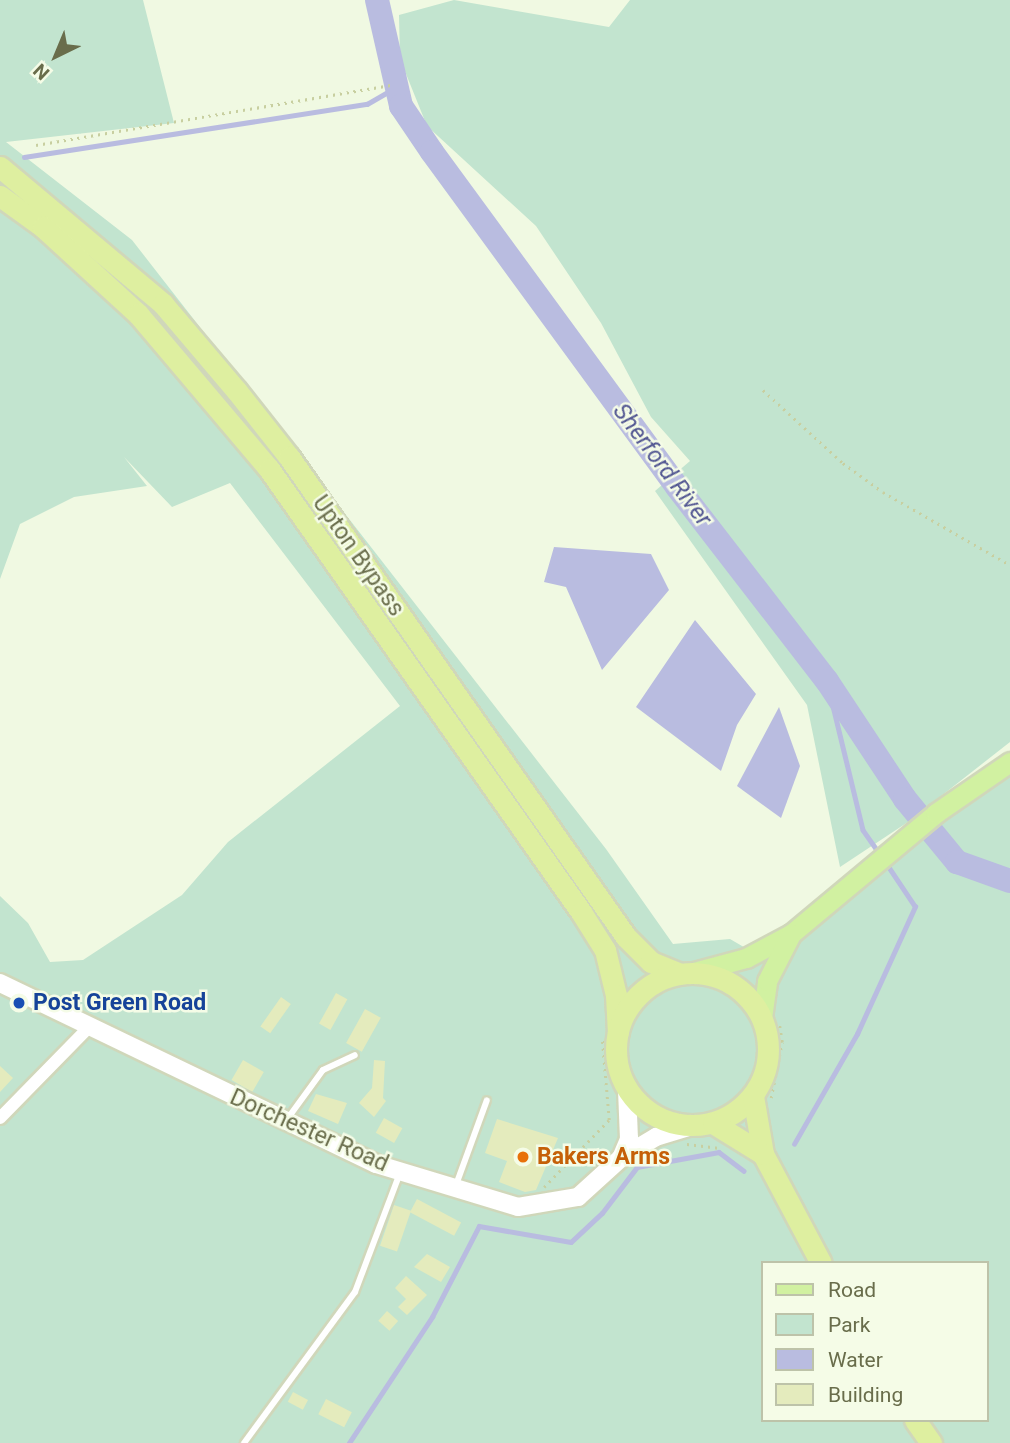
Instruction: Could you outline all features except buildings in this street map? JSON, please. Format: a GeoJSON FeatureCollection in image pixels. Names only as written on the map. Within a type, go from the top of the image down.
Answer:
{"type":"FeatureCollection","features":[{"type":"Feature","properties":{"kind":"highway","name":"Upton Bypass"},"geometry":{"type":"LineString","coordinates":[[0,167],[163,304],[289,457],[626,937],[651,962],[687,973]]}},
{"type":"Feature","properties":{"kind":"highway","name":"Upton Bypass"},"geometry":{"type":"LineString","coordinates":[[0,196],[53,235],[138,314],[269,468],[581,912],[604,950],[617,995],[610,1031]]}},
{"type":"Feature","properties":{"kind":"highway"},"geometry":{"type":"LineString","coordinates":[[761,1101],[713,1123],[691,1126],[666,1121],[644,1108],[627,1089],[610,1031],[634,1000],[662,979],[687,973],[729,982],[749,997],[770,1019],[768,1058],[761,1101],[763,1154],[820,1261]]}},
{"type":"Feature","properties":{"kind":"highway"},"geometry":{"type":"LineString","coordinates":[[713,1123],[763,1154]]}},
{"type":"Feature","properties":{"kind":"highway"},"geometry":{"type":"LineString","coordinates":[[916,1422],[931,1443]]}},
{"type":"Feature","properties":{"kind":"main road"},"geometry":{"type":"LineString","coordinates":[[687,973],[746,958],[791,934],[913,831],[1010,762]]}},
{"type":"Feature","properties":{"kind":"main road"},"geometry":{"type":"LineString","coordinates":[[770,1019],[766,981],[791,934]]}},
{"type":"Feature","properties":{"kind":"main road","name":"Dorchester Road"},"geometry":{"type":"LineString","coordinates":[[0,982],[88,1028],[285,1123],[401,1171],[454,1190],[518,1207],[544,1205],[578,1197],[621,1158],[656,1137],[691,1126]]}},
{"type":"Feature","properties":{"kind":"main road"},"geometry":{"type":"LineString","coordinates":[[621,1158],[629,1139],[627,1089]]}},
{"type":"Feature","properties":{"kind":"street"},"geometry":{"type":"LineString","coordinates":[[0,1118],[88,1028]]}},
{"type":"Feature","properties":{"kind":"lane"},"geometry":{"type":"LineString","coordinates":[[285,1123],[323,1070],[355,1055]]}},
{"type":"Feature","properties":{"kind":"lane"},"geometry":{"type":"LineString","coordinates":[[454,1190],[487,1100]]}},
{"type":"Feature","properties":{"kind":"lane"},"geometry":{"type":"LineString","coordinates":[[244,1443],[355,1292],[401,1171]]}},
{"type":"Feature","properties":{"kind":"path"},"geometry":{"type":"LineString","coordinates":[[36,145],[391,85]]}},
{"type":"Feature","properties":{"kind":"path"},"geometry":{"type":"LineString","coordinates":[[763,390],[843,463],[883,492],[1010,565]]}},
{"type":"Feature","properties":{"kind":"path"},"geometry":{"type":"LineString","coordinates":[[761,1101],[782,1042],[770,1019]]}},
{"type":"Feature","properties":{"kind":"path"},"geometry":{"type":"LineString","coordinates":[[539,1191],[609,1120],[610,1031]]}},
{"type":"Feature","properties":{"kind":"path"},"geometry":{"type":"LineString","coordinates":[[678,1145],[730,1151]]}},
{"type":"Feature","properties":{"kind":"green space"},"geometry":{"type":"Polygon","coordinates":[[[0,0],[143,0],[174,123],[6,142],[132,240],[606,849],[673,944],[730,939],[785,971],[787,953],[800,938],[970,795],[1010,770],[1010,1443],[0,1443],[0,896],[28,923],[50,962],[83,960],[182,895],[228,842],[400,706],[230,483],[172,507],[124,457],[147,486],[74,497],[20,524],[0,579],[0,0]]]}},
{"type":"Feature","properties":{"kind":"green space"},"geometry":{"type":"Polygon","coordinates":[[[454,0],[609,27],[630,0],[1010,0],[1010,742],[908,822],[840,867],[807,705],[655,491],[690,461],[651,417],[601,323],[536,226],[427,126],[400,59],[399,15],[454,0]]]}},
{"type":"Feature","properties":{"kind":"water"},"geometry":{"type":"Polygon","coordinates":[[[554,547],[651,554],[669,590],[602,670],[566,587],[544,582],[554,547]]]}},
{"type":"Feature","properties":{"kind":"water"},"geometry":{"type":"Polygon","coordinates":[[[695,620],[756,694],[737,725],[721,771],[636,707],[695,620]]]}},
{"type":"Feature","properties":{"kind":"water"},"geometry":{"type":"Polygon","coordinates":[[[779,707],[800,766],[781,818],[737,786],[779,707]]]}},
{"type":"Feature","properties":{"kind":"waterway","name":"Sherford River"},"geometry":{"type":"LineString","coordinates":[[377,0],[401,106],[432,152],[677,487],[827,681],[905,799],[957,862],[1010,881]]}},
{"type":"Feature","properties":{"kind":"waterway"},"geometry":{"type":"LineString","coordinates":[[24,157],[367,104],[397,87]]}},
{"type":"Feature","properties":{"kind":"waterway"},"geometry":{"type":"LineString","coordinates":[[827,681],[863,830],[880,854]]}},
{"type":"Feature","properties":{"kind":"waterway"},"geometry":{"type":"LineString","coordinates":[[794,1144],[857,1034],[915,907],[885,862]]}},
{"type":"Feature","properties":{"kind":"waterway"},"geometry":{"type":"LineString","coordinates":[[349,1443],[432,1317],[479,1226],[571,1242],[602,1213],[637,1167],[719,1152],[744,1171]]}},
{"type":"Feature","properties":{"kind":"place","name":"Post Green Road"},"geometry":{"type":"Point","coordinates":[19,1003]}},
{"type":"Feature","properties":{"kind":"place","name":"Bakers Arms"},"geometry":{"type":"Point","coordinates":[523,1157]}}]}
